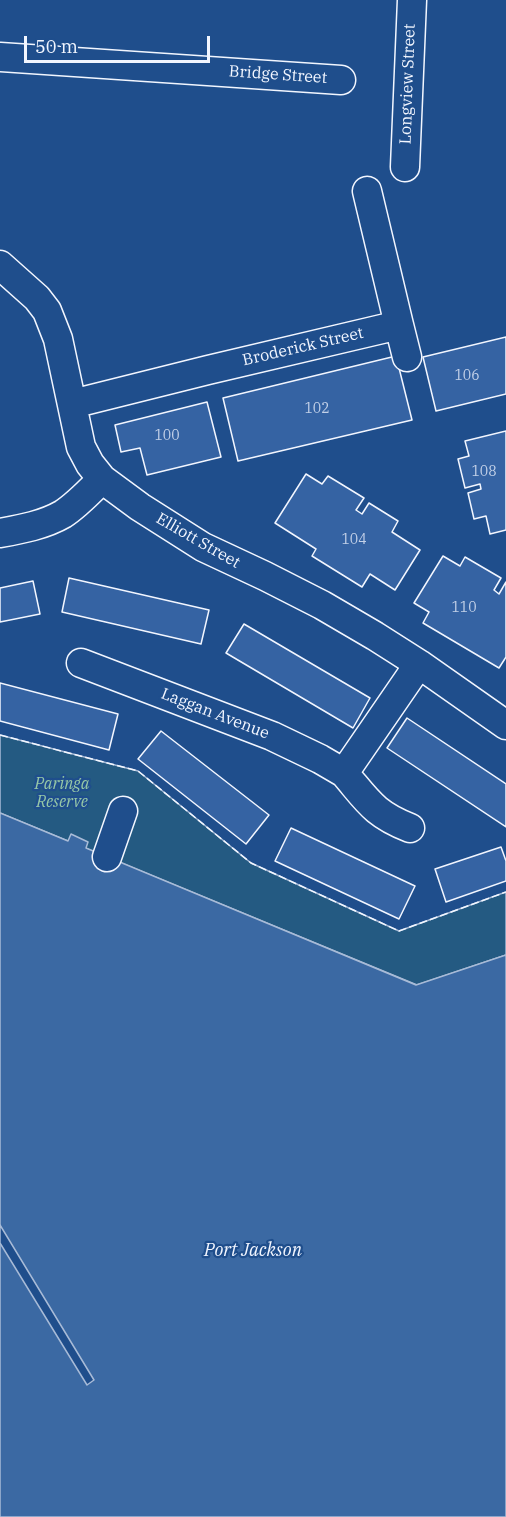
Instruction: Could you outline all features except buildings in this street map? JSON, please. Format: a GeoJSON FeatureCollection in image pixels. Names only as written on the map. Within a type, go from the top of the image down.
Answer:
{"type":"FeatureCollection","features":[{"type":"Feature","properties":{"kind":"street","name":"Longview Street"},"geometry":{"type":"LineString","coordinates":[[405,167],[412,0]]}},
{"type":"Feature","properties":{"kind":"street","name":"Bridge Street"},"geometry":{"type":"LineString","coordinates":[[0,57],[341,80]]}},
{"type":"Feature","properties":{"kind":"street"},"geometry":{"type":"LineString","coordinates":[[367,191],[407,357]]}},
{"type":"Feature","properties":{"kind":"street","name":"Elliott Street"},"geometry":{"type":"LineString","coordinates":[[0,265],[37,298],[47,311],[58,339],[81,447],[90,464],[102,479],[202,547],[322,605],[418,664],[506,725]]}},
{"type":"Feature","properties":{"kind":"street","name":"Broderick Street"},"geometry":{"type":"LineString","coordinates":[[72,404],[399,325]]}},
{"type":"Feature","properties":{"kind":"street"},"geometry":{"type":"LineString","coordinates":[[0,533],[27,528],[54,519],[102,479]]}},
{"type":"Feature","properties":{"kind":"street","name":"Laggan Avenue"},"geometry":{"type":"LineString","coordinates":[[81,663],[272,736],[311,754],[344,773],[372,806],[384,816],[410,828]]}},
{"type":"Feature","properties":{"kind":"street"},"geometry":{"type":"LineString","coordinates":[[344,773],[418,664]]}},
{"type":"Feature","properties":{"kind":"street"},"geometry":{"type":"LineString","coordinates":[[107,857],[123,811]]}},
{"type":"Feature","properties":{"kind":"green space","name":"Paringa Reserve"},"geometry":{"type":"Polygon","coordinates":[[[0,735],[138,771],[251,863],[399,931],[506,892],[506,955],[417,985],[0,813],[0,735]]]}},
{"type":"Feature","properties":{"kind":"water","name":"Port Jackson"},"geometry":{"type":"Polygon","coordinates":[[[0,813],[68,841],[71,834],[88,842],[86,848],[416,985],[506,955],[506,1517],[0,1517],[0,813]]]}},
{"type":"Feature","properties":{"kind":"pier"},"geometry":{"type":"Polygon","coordinates":[[[0,1225],[94,1380],[87,1385],[0,1243],[0,1225]]]}},
{"type":"Feature","properties":{"kind":"fence"},"geometry":{"type":"LineString","coordinates":[[0,735],[138,771],[251,863],[399,931],[506,892]]}}]}
